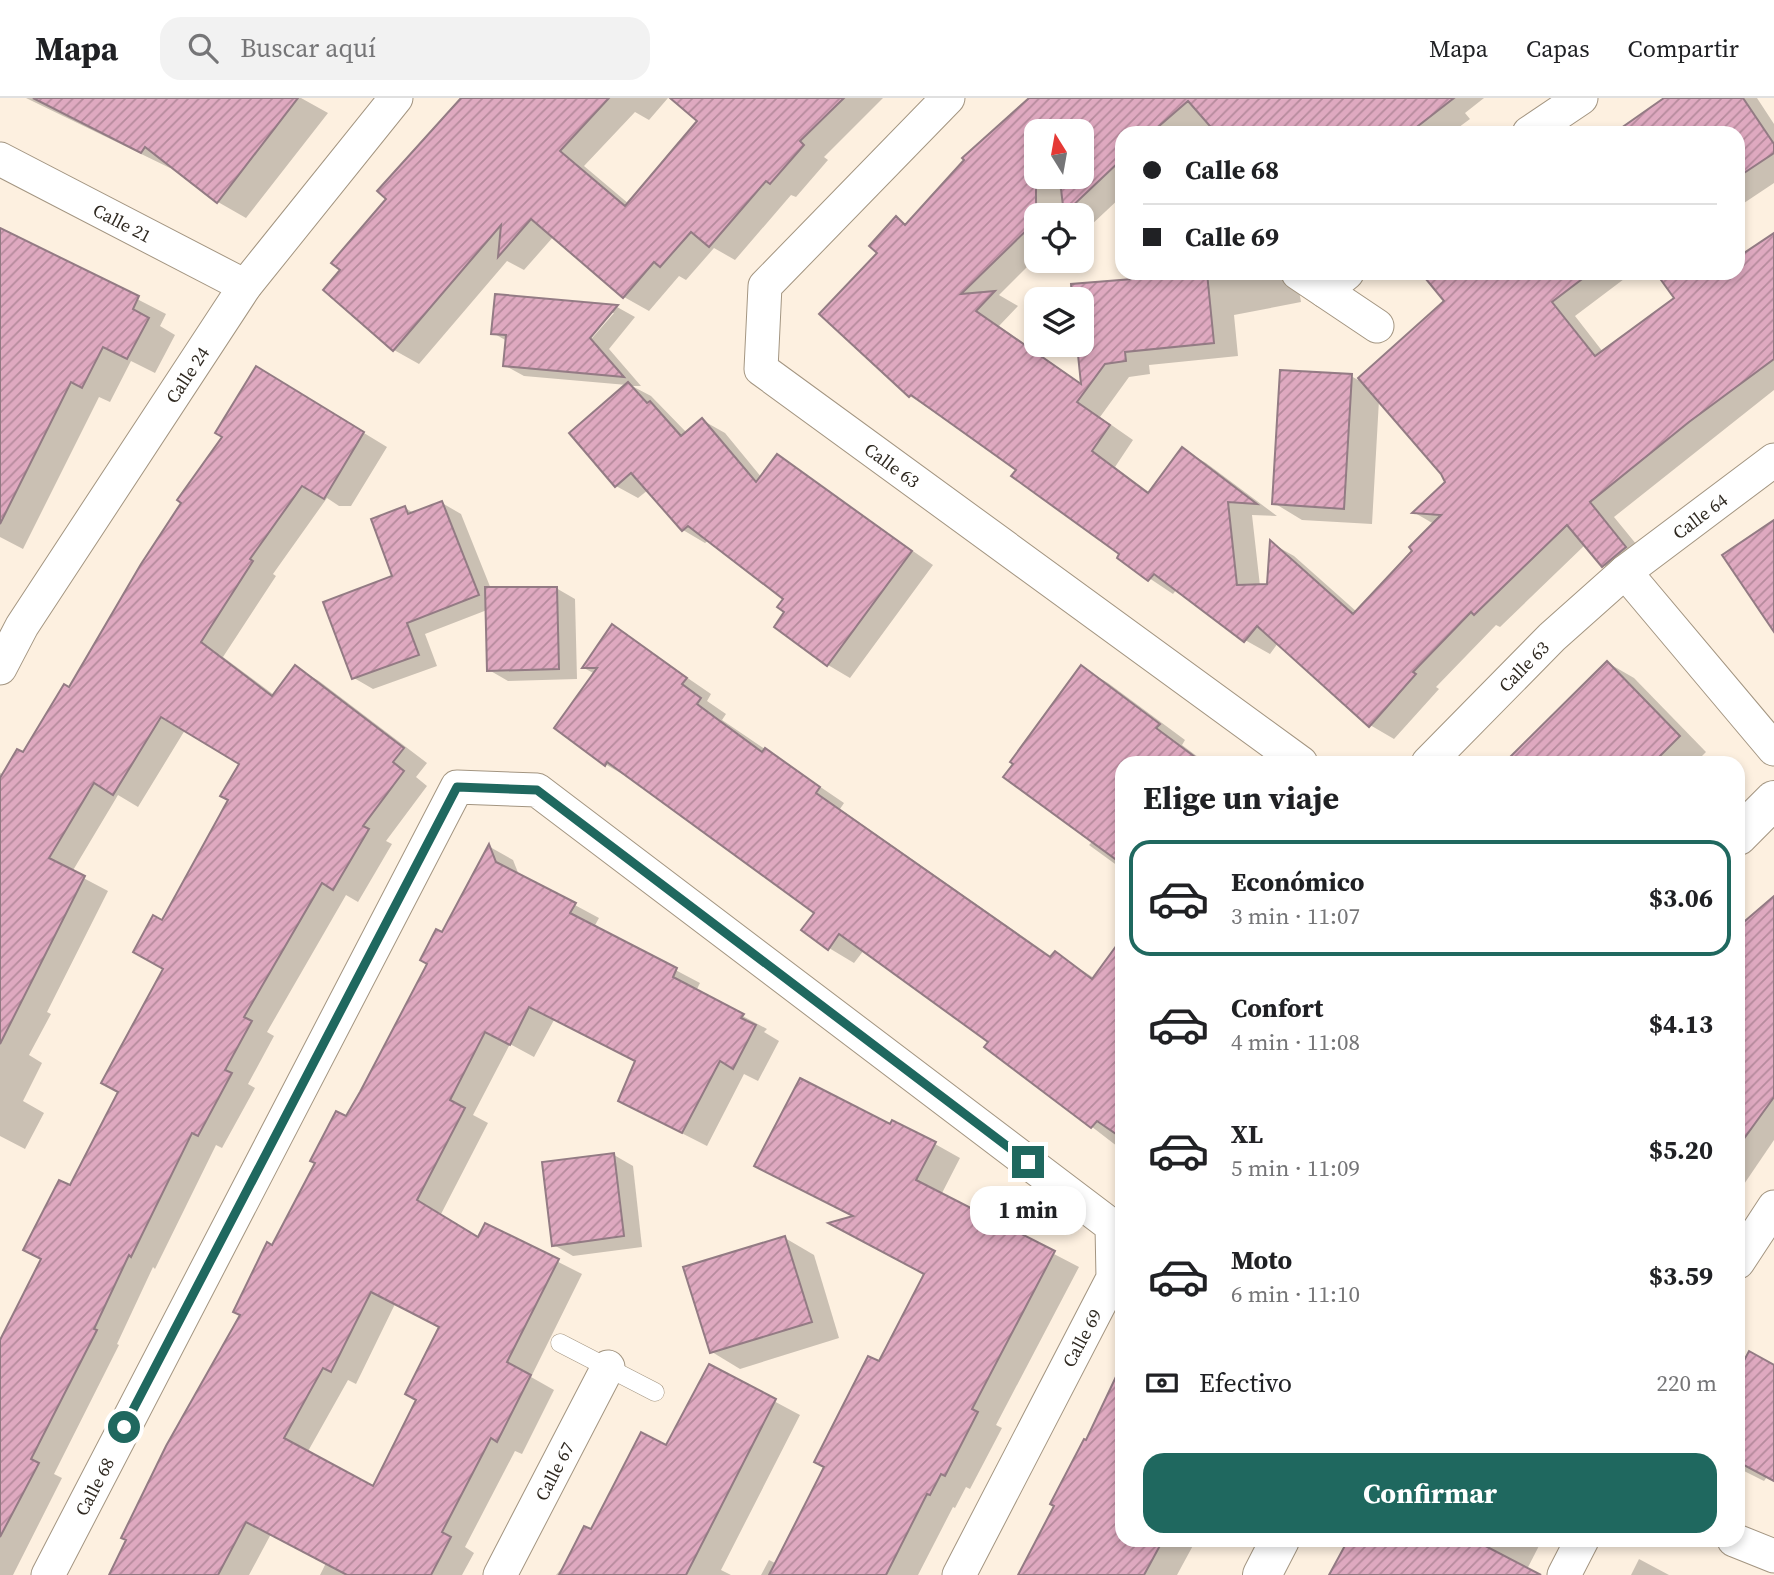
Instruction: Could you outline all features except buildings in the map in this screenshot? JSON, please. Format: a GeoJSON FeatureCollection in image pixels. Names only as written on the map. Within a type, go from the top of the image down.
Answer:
{"type":"FeatureCollection","features":[{"type":"Feature","properties":{"kind":"street","name":"Calle 24"},"geometry":{"type":"LineString","coordinates":[[0,668],[11,620],[245,286],[396,98]]}},
{"type":"Feature","properties":{"kind":"street","name":"Calle 63"},"geometry":{"type":"LineString","coordinates":[[948,98],[765,286],[761,369],[1291,756]]}},
{"type":"Feature","properties":{"kind":"street"},"geometry":{"type":"LineString","coordinates":[[1539,126],[1581,98]]}},
{"type":"Feature","properties":{"kind":"street","name":"Calle 21"},"geometry":{"type":"LineString","coordinates":[[0,159],[245,286]]}},
{"type":"Feature","properties":{"kind":"street"},"geometry":{"type":"LineString","coordinates":[[1336,282],[1377,326]]}},
{"type":"Feature","properties":{"kind":"street","name":"Calle 64"},"geometry":{"type":"LineString","coordinates":[[1625,572],[1774,460]]}},
{"type":"Feature","properties":{"kind":"street","name":"Calle 63"},"geometry":{"type":"LineString","coordinates":[[1435,756],[1552,636],[1625,572]]}},
{"type":"Feature","properties":{"kind":"street"},"geometry":{"type":"LineString","coordinates":[[1625,572],[1774,749]]}},
{"type":"Feature","properties":{"kind":"street","name":"Calle 68"},"geometry":{"type":"LineString","coordinates":[[48,1575],[457,787],[537,790],[795,984]]}},
{"type":"Feature","properties":{"kind":"street"},"geometry":{"type":"LineString","coordinates":[[1745,829],[1774,800]]}},
{"type":"Feature","properties":{"kind":"street","name":"Calle 69"},"geometry":{"type":"LineString","coordinates":[[795,984],[1112,1226],[1113,1278],[959,1575]]}},
{"type":"Feature","properties":{"kind":"street"},"geometry":{"type":"LineString","coordinates":[[1745,1251],[1774,1207]]}},
{"type":"Feature","properties":{"kind":"street","name":"Calle 67"},"geometry":{"type":"LineString","coordinates":[[500,1575],[608,1367]]}},
{"type":"Feature","properties":{"kind":"street"},"geometry":{"type":"LineString","coordinates":[[1745,1544],[1774,1556]]}},
{"type":"Feature","properties":{"kind":"street"},"geometry":{"type":"LineString","coordinates":[[1262,1575],[1276,1547]]}},
{"type":"Feature","properties":{"kind":"street"},"geometry":{"type":"LineString","coordinates":[[1564,1575],[1579,1547]]}},
{"type":"Feature","properties":{"kind":"lane"},"geometry":{"type":"LineString","coordinates":[[560,1343],[655,1392]]}},
{"type":"Feature","properties":{"kind":"route"},"geometry":{"type":"LineString","coordinates":[[124,1427],[457,787],[537,790],[1028,1162]]}}]}
